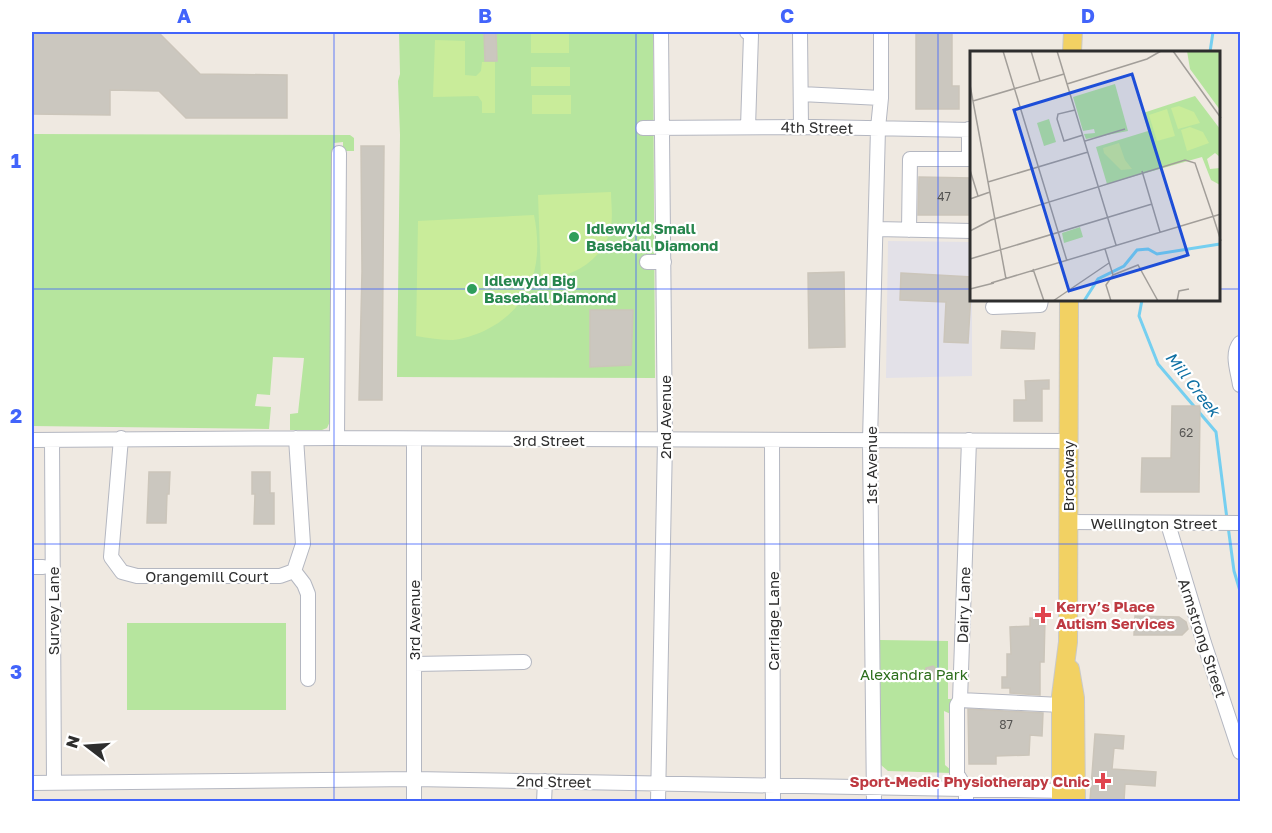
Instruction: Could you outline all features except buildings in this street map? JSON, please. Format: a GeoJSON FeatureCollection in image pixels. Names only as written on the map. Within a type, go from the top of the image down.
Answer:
{"type":"FeatureCollection","features":[{"type":"Feature","properties":{"kind":"main road"},"geometry":{"type":"LineString","coordinates":[[1072,51],[1073,32]]}},
{"type":"Feature","properties":{"kind":"main road","name":"Broadway"},"geometry":{"type":"LineString","coordinates":[[1069,302],[1067,651],[1061,705],[1069,796]]}},
{"type":"Feature","properties":{"kind":"main road","name":"Broadway"},"geometry":{"type":"LineString","coordinates":[[1067,651],[1075,698],[1069,796]]}},
{"type":"Feature","properties":{"kind":"street","name":"2nd Avenue"},"geometry":{"type":"LineString","coordinates":[[658,801],[666,440],[661,32]]}},
{"type":"Feature","properties":{"kind":"street"},"geometry":{"type":"LineString","coordinates":[[747,32],[751,35],[748,127]]}},
{"type":"Feature","properties":{"kind":"street"},"geometry":{"type":"LineString","coordinates":[[800,32],[801,127]]}},
{"type":"Feature","properties":{"kind":"street","name":"1st Avenue"},"geometry":{"type":"LineString","coordinates":[[874,794],[870,441],[881,32]]}},
{"type":"Feature","properties":{"kind":"street"},"geometry":{"type":"LineString","coordinates":[[801,94],[881,98]]}},
{"type":"Feature","properties":{"kind":"street","name":"4th Street"},"geometry":{"type":"LineString","coordinates":[[643,128],[970,129]]}},
{"type":"Feature","properties":{"kind":"street"},"geometry":{"type":"LineString","coordinates":[[909,230],[910,159],[970,159],[970,129]]}},
{"type":"Feature","properties":{"kind":"street"},"geometry":{"type":"LineString","coordinates":[[337,438],[339,153]]}},
{"type":"Feature","properties":{"kind":"street"},"geometry":{"type":"LineString","coordinates":[[876,229],[970,231]]}},
{"type":"Feature","properties":{"kind":"street"},"geometry":{"type":"LineString","coordinates":[[647,262],[664,262]]}},
{"type":"Feature","properties":{"kind":"street"},"geometry":{"type":"LineString","coordinates":[[993,307],[1040,304],[1040,302]]}},
{"type":"Feature","properties":{"kind":"street"},"geometry":{"type":"LineString","coordinates":[[1238,346],[1240,385]]}},
{"type":"Feature","properties":{"kind":"street","name":"Orangemill Court"},"geometry":{"type":"LineString","coordinates":[[120,438],[111,558],[122,572],[137,576],[280,576],[294,572]]}},
{"type":"Feature","properties":{"kind":"street"},"geometry":{"type":"LineString","coordinates":[[296,438],[303,544],[294,572],[304,584],[308,594],[308,679]]}},
{"type":"Feature","properties":{"kind":"street","name":"3rd Street"},"geometry":{"type":"LineString","coordinates":[[32,440],[337,438],[1067,441]]}},
{"type":"Feature","properties":{"kind":"street","name":"Survey Lane"},"geometry":{"type":"LineString","coordinates":[[52,440],[54,783]]}},
{"type":"Feature","properties":{"kind":"street","name":"3rd Avenue"},"geometry":{"type":"LineString","coordinates":[[414,440],[414,801]]}},
{"type":"Feature","properties":{"kind":"street","name":"Carriage Lane"},"geometry":{"type":"LineString","coordinates":[[772,440],[773,801]]}},
{"type":"Feature","properties":{"kind":"street","name":"Dairy Lane"},"geometry":{"type":"LineString","coordinates":[[966,795],[957,774],[957,705],[960,700],[969,440]]}},
{"type":"Feature","properties":{"kind":"street","name":"Wellington Street"},"geometry":{"type":"LineString","coordinates":[[1068,522],[1232,523]]}},
{"type":"Feature","properties":{"kind":"street","name":"Armstrong Street"},"geometry":{"type":"LineString","coordinates":[[1168,524],[1240,752]]}},
{"type":"Feature","properties":{"kind":"street"},"geometry":{"type":"LineString","coordinates":[[414,664],[524,662]]}},
{"type":"Feature","properties":{"kind":"street"},"geometry":{"type":"LineString","coordinates":[[960,700],[1061,705]]}},
{"type":"Feature","properties":{"kind":"street"},"geometry":{"type":"LineString","coordinates":[[544,801],[545,781]]}},
{"type":"Feature","properties":{"kind":"street","name":"2nd Street"},"geometry":{"type":"LineString","coordinates":[[32,783],[545,781],[773,785],[874,794],[1069,796]]}},
{"type":"Feature","properties":{"kind":"shaded area"},"geometry":{"type":"Polygon","coordinates":[[[888,241],[970,242],[972,376],[886,378],[888,241]]]}},
{"type":"Feature","properties":{"kind":"green space"},"geometry":{"type":"Polygon","coordinates":[[[399,32],[653,32],[655,378],[397,377],[399,32]]]}},
{"type":"Feature","properties":{"kind":"green space"},"geometry":{"type":"Polygon","coordinates":[[[531,34],[569,34],[569,53],[531,53],[531,34]]]}},
{"type":"Feature","properties":{"kind":"green space"},"geometry":{"type":"Polygon","coordinates":[[[435,40],[465,41],[465,75],[476,76],[481,71],[482,62],[495,62],[495,113],[482,113],[482,102],[478,96],[433,97],[435,40]]]}},
{"type":"Feature","properties":{"kind":"green space"},"geometry":{"type":"Polygon","coordinates":[[[531,67],[570,67],[570,86],[531,86],[531,67]]]}},
{"type":"Feature","properties":{"kind":"green space"},"geometry":{"type":"Polygon","coordinates":[[[532,95],[571,95],[571,114],[532,114],[532,95]]]}},
{"type":"Feature","properties":{"kind":"green space"},"geometry":{"type":"Polygon","coordinates":[[[32,134],[350,135],[354,138],[354,151],[343,151],[343,142],[334,143],[332,417],[327,428],[290,430],[290,414],[298,413],[304,358],[273,357],[270,395],[257,394],[255,406],[271,407],[269,429],[32,426],[32,134]]]}},
{"type":"Feature","properties":{"kind":"green space","name":"Idlewyld Small Baseball Diamond"},"geometry":{"type":"Polygon","coordinates":[[[611,192],[611,226],[608,238],[595,257],[576,271],[541,279],[538,195],[611,192]]]}},
{"type":"Feature","properties":{"kind":"green space","name":"Idlewyld Big Baseball Diamond"},"geometry":{"type":"Polygon","coordinates":[[[534,215],[537,233],[535,267],[524,297],[513,310],[484,331],[465,338],[448,340],[416,336],[418,221],[534,215]]]}},
{"type":"Feature","properties":{"kind":"green space"},"geometry":{"type":"Polygon","coordinates":[[[127,623],[286,623],[286,710],[127,710],[127,623]]]}},
{"type":"Feature","properties":{"kind":"green space","name":"Alexandra Park"},"geometry":{"type":"Polygon","coordinates":[[[880,640],[948,641],[948,699],[954,699],[953,715],[944,711],[945,765],[952,771],[951,773],[888,771],[881,765],[880,640]]]}},
{"type":"Feature","properties":{"kind":"waterway","name":"Mill Creek"},"geometry":{"type":"LineString","coordinates":[[1210,51],[1213,32]]}},
{"type":"Feature","properties":{"kind":"waterway","name":"Mill Creek"},"geometry":{"type":"LineString","coordinates":[[1142,302],[1139,316],[1158,364],[1216,432],[1227,519]]}},
{"type":"Feature","properties":{"kind":"waterway","name":"Mill Creek"},"geometry":{"type":"LineString","coordinates":[[1228,526],[1234,571],[1240,591]]}},
{"type":"Feature","properties":{"kind":"place","name":"Idlewyld Small Baseball Diamond"},"geometry":{"type":"Point","coordinates":[574,237]}},
{"type":"Feature","properties":{"kind":"place","name":"Idlewyld Big Baseball Diamond"},"geometry":{"type":"Point","coordinates":[472,289]}},
{"type":"Feature","properties":{"kind":"place","name":"Kerry’s Place Autism Services"},"geometry":{"type":"Point","coordinates":[1043,615]}},
{"type":"Feature","properties":{"kind":"place","name":"Sport-Medic Physiotherapy Clnic"},"geometry":{"type":"Point","coordinates":[1103,781]}}]}
